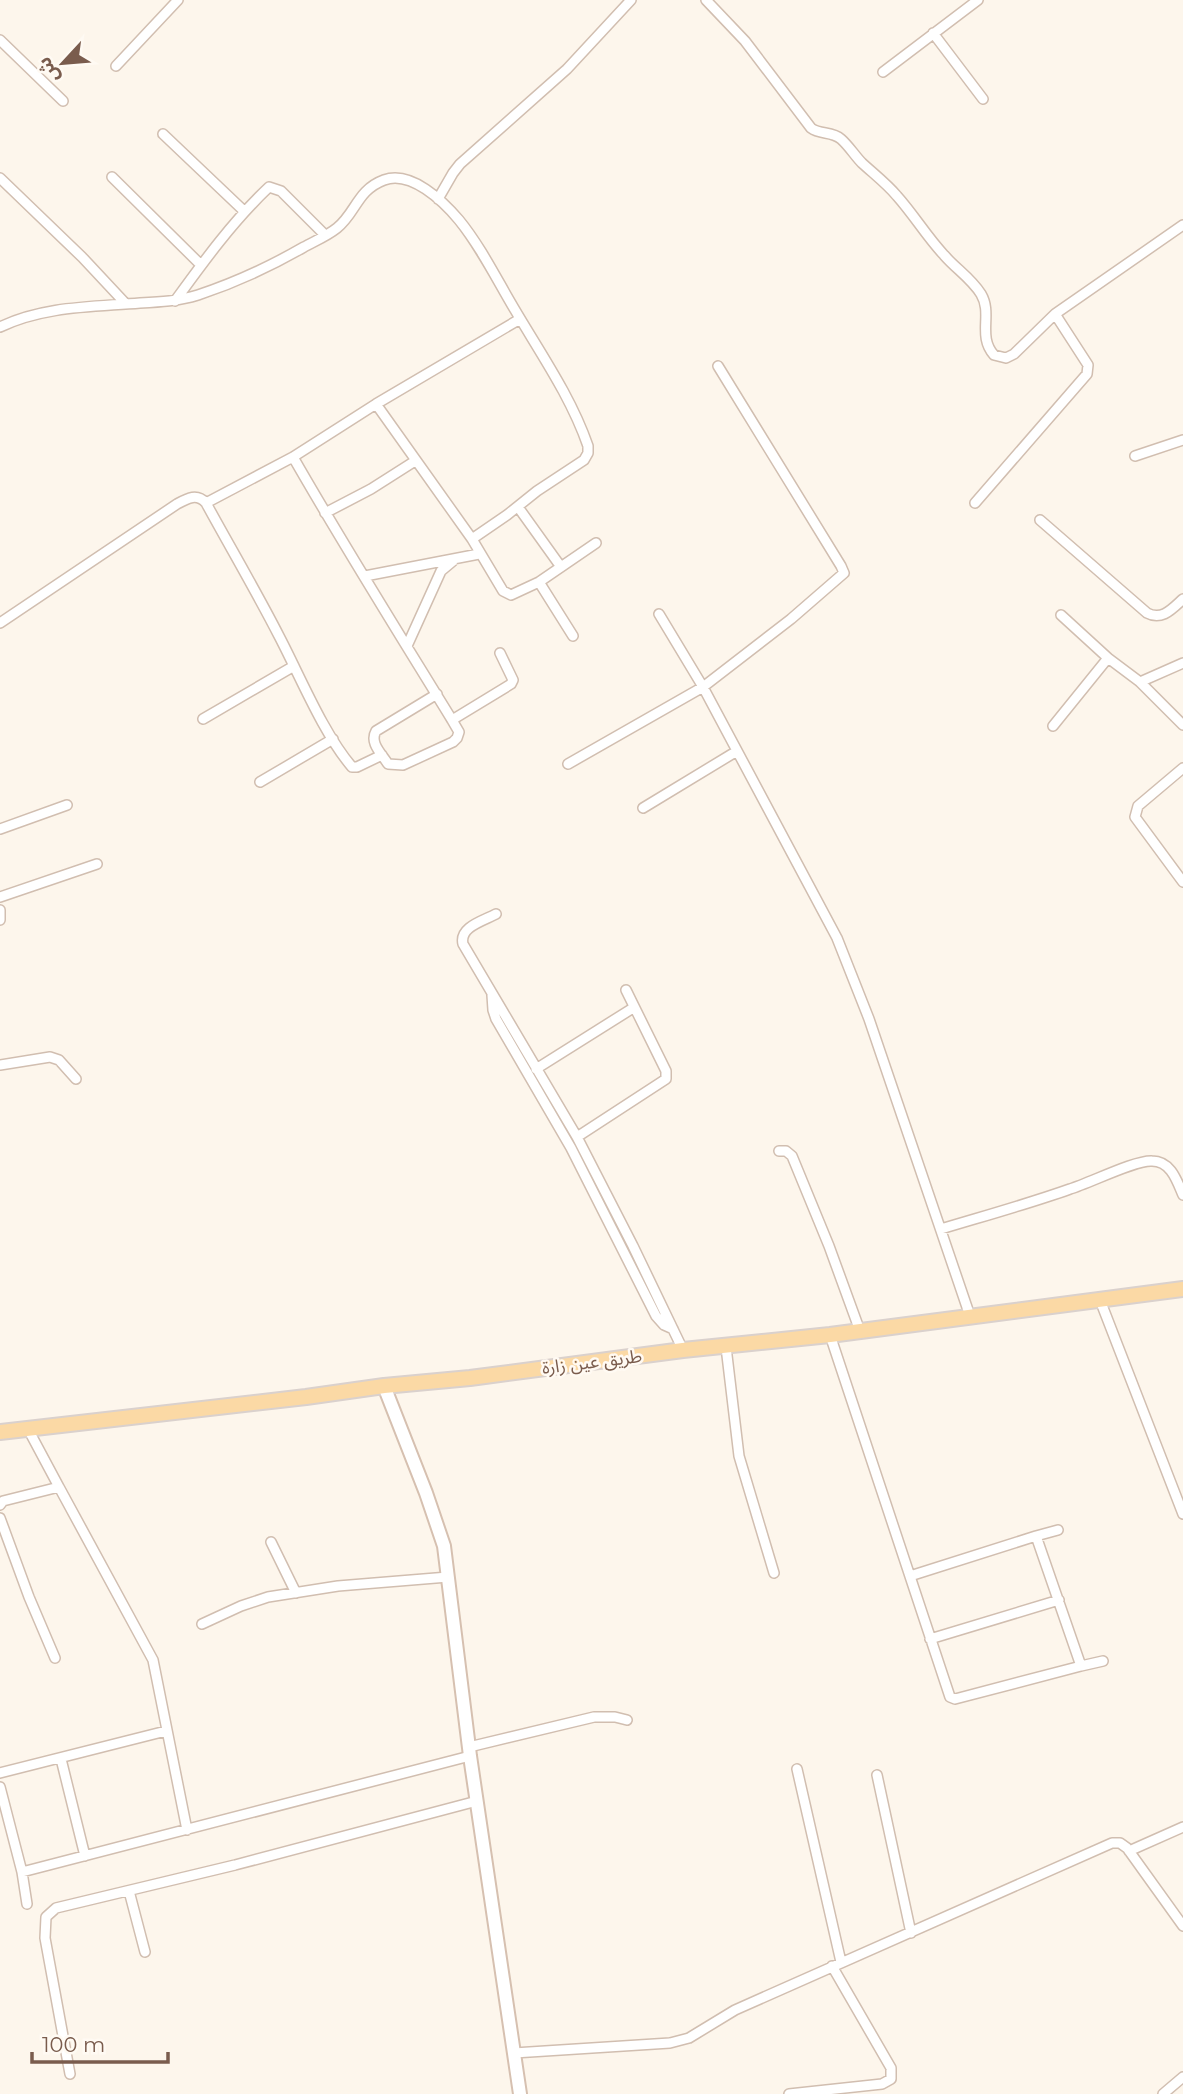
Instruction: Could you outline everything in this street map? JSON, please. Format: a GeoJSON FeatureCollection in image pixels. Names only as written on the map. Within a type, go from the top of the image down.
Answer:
{"type":"FeatureCollection","features":[{"type":"Feature","properties":{"kind":"main road","name":"طريق عين زارة"},"geometry":{"type":"LineString","coordinates":[[0,1432],[470,1378],[683,1350],[830,1335],[1183,1289]]}},
{"type":"Feature","properties":{"kind":"main road"},"geometry":{"type":"LineString","coordinates":[[384,1386],[437,1525],[449,1577],[469,1752],[520,2094]]}},
{"type":"Feature","properties":{"kind":"street"},"geometry":{"type":"LineString","coordinates":[[116,66],[178,0]]}},
{"type":"Feature","properties":{"kind":"street"},"geometry":{"type":"LineString","coordinates":[[438,200],[460,164],[567,69],[631,0]]}},
{"type":"Feature","properties":{"kind":"street"},"geometry":{"type":"LineString","coordinates":[[706,0],[738,33],[811,128],[840,138],[898,197],[945,257],[968,276],[983,298],[987,316],[984,332],[994,355],[1006,358],[1014,354],[1055,314],[1183,225]]}},
{"type":"Feature","properties":{"kind":"street"},"geometry":{"type":"LineString","coordinates":[[883,72],[978,0]]}},
{"type":"Feature","properties":{"kind":"street"},"geometry":{"type":"LineString","coordinates":[[933,33],[983,99]]}},
{"type":"Feature","properties":{"kind":"street"},"geometry":{"type":"LineString","coordinates":[[0,40],[63,102]]}},
{"type":"Feature","properties":{"kind":"street"},"geometry":{"type":"LineString","coordinates":[[163,134],[244,211]]}},
{"type":"Feature","properties":{"kind":"street"},"geometry":{"type":"LineString","coordinates":[[112,177],[201,265]]}},
{"type":"Feature","properties":{"kind":"street"},"geometry":{"type":"LineString","coordinates":[[0,178],[82,257],[126,304]]}},
{"type":"Feature","properties":{"kind":"street"},"geometry":{"type":"LineString","coordinates":[[0,327],[33,314],[53,310],[175,301],[199,295],[283,259],[338,227],[361,195],[371,186],[386,179],[402,178],[416,184],[458,219],[472,239],[552,370],[584,436],[588,453],[584,460],[471,540]]}},
{"type":"Feature","properties":{"kind":"street"},"geometry":{"type":"LineString","coordinates":[[175,301],[244,211],[269,187],[281,191],[325,235]]}},
{"type":"Feature","properties":{"kind":"street"},"geometry":{"type":"LineString","coordinates":[[975,503],[1087,374],[1088,365],[1055,314]]}},
{"type":"Feature","properties":{"kind":"street"},"geometry":{"type":"LineString","coordinates":[[206,503],[293,457],[376,404],[520,319]]}},
{"type":"Feature","properties":{"kind":"street"},"geometry":{"type":"LineString","coordinates":[[568,764],[703,687],[791,620],[844,573],[718,366]]}},
{"type":"Feature","properties":{"kind":"street"},"geometry":{"type":"LineString","coordinates":[[376,404],[471,540],[503,591],[511,595],[539,582],[596,543]]}},
{"type":"Feature","properties":{"kind":"street"},"geometry":{"type":"LineString","coordinates":[[1135,456],[1183,440]]}},
{"type":"Feature","properties":{"kind":"street"},"geometry":{"type":"LineString","coordinates":[[293,457],[325,513],[365,576],[437,694],[459,732],[453,741],[404,765],[388,764],[374,742],[376,731],[437,694]]}},
{"type":"Feature","properties":{"kind":"street"},"geometry":{"type":"LineString","coordinates":[[325,513],[371,489],[415,461]]}},
{"type":"Feature","properties":{"kind":"street"},"geometry":{"type":"LineString","coordinates":[[0,623],[188,497],[195,496],[206,503],[332,739],[352,767],[382,755]]}},
{"type":"Feature","properties":{"kind":"street"},"geometry":{"type":"LineString","coordinates":[[518,507],[561,567]]}},
{"type":"Feature","properties":{"kind":"street"},"geometry":{"type":"LineString","coordinates":[[1040,520],[1154,617],[1167,613],[1183,599]]}},
{"type":"Feature","properties":{"kind":"street"},"geometry":{"type":"LineString","coordinates":[[365,576],[479,554]]}},
{"type":"Feature","properties":{"kind":"street"},"geometry":{"type":"LineString","coordinates":[[407,646],[441,571],[454,560]]}},
{"type":"Feature","properties":{"kind":"street"},"geometry":{"type":"LineString","coordinates":[[539,582],[573,636]]}},
{"type":"Feature","properties":{"kind":"street"},"geometry":{"type":"LineString","coordinates":[[659,614],[703,687],[836,938],[855,982],[970,1316]]}},
{"type":"Feature","properties":{"kind":"street"},"geometry":{"type":"LineString","coordinates":[[1061,615],[1108,658],[1140,682],[1183,725]]}},
{"type":"Feature","properties":{"kind":"street"},"geometry":{"type":"LineString","coordinates":[[452,719],[511,684],[512,676],[500,653]]}},
{"type":"Feature","properties":{"kind":"street"},"geometry":{"type":"LineString","coordinates":[[1053,726],[1108,658]]}},
{"type":"Feature","properties":{"kind":"street"},"geometry":{"type":"LineString","coordinates":[[1140,682],[1183,663]]}},
{"type":"Feature","properties":{"kind":"street"},"geometry":{"type":"LineString","coordinates":[[203,719],[294,666]]}},
{"type":"Feature","properties":{"kind":"street"},"geometry":{"type":"LineString","coordinates":[[260,782],[332,739]]}},
{"type":"Feature","properties":{"kind":"street"},"geometry":{"type":"LineString","coordinates":[[643,808],[737,751]]}},
{"type":"Feature","properties":{"kind":"street"},"geometry":{"type":"LineString","coordinates":[[1183,768],[1138,806],[1135,817],[1183,882]]}},
{"type":"Feature","properties":{"kind":"street"},"geometry":{"type":"LineString","coordinates":[[0,829],[67,805]]}},
{"type":"Feature","properties":{"kind":"street"},"geometry":{"type":"LineString","coordinates":[[0,897],[97,864]]}},
{"type":"Feature","properties":{"kind":"street"},"geometry":{"type":"LineString","coordinates":[[0,910],[0,920]]}},
{"type":"Feature","properties":{"kind":"street"},"geometry":{"type":"LineString","coordinates":[[496,914],[464,931],[461,938],[463,944],[577,1137],[683,1350]]}},
{"type":"Feature","properties":{"kind":"street"},"geometry":{"type":"LineString","coordinates":[[577,1137],[666,1079],[666,1071],[626,989]]}},
{"type":"Feature","properties":{"kind":"street"},"geometry":{"type":"LineString","coordinates":[[492,994],[496,1019],[571,1148],[656,1316],[664,1325],[673,1329]]}},
{"type":"Feature","properties":{"kind":"street"},"geometry":{"type":"LineString","coordinates":[[536,1069],[633,1008]]}},
{"type":"Feature","properties":{"kind":"street"},"geometry":{"type":"LineString","coordinates":[[0,1065],[50,1057],[59,1060],[76,1079]]}},
{"type":"Feature","properties":{"kind":"street"},"geometry":{"type":"LineString","coordinates":[[779,1152],[786,1151],[792,1156],[860,1331]]}},
{"type":"Feature","properties":{"kind":"street"},"geometry":{"type":"LineString","coordinates":[[941,1229],[1153,1161],[1171,1170],[1183,1195]]}},
{"type":"Feature","properties":{"kind":"street"},"geometry":{"type":"LineString","coordinates":[[1100,1300],[1183,1514]]}},
{"type":"Feature","properties":{"kind":"street"},"geometry":{"type":"LineString","coordinates":[[830,1335],[952,1698],[1103,1661]]}},
{"type":"Feature","properties":{"kind":"street"},"geometry":{"type":"LineString","coordinates":[[726,1347],[739,1456],[774,1573]]}},
{"type":"Feature","properties":{"kind":"street"},"geometry":{"type":"LineString","coordinates":[[28,1429],[153,1660],[187,1830]]}},
{"type":"Feature","properties":{"kind":"street"},"geometry":{"type":"LineString","coordinates":[[0,1505],[3,1501],[59,1487]]}},
{"type":"Feature","properties":{"kind":"street"},"geometry":{"type":"LineString","coordinates":[[0,1518],[55,1658]]}},
{"type":"Feature","properties":{"kind":"street"},"geometry":{"type":"LineString","coordinates":[[910,1576],[1058,1530]]}},
{"type":"Feature","properties":{"kind":"street"},"geometry":{"type":"LineString","coordinates":[[1036,1536],[1081,1666]]}},
{"type":"Feature","properties":{"kind":"street"},"geometry":{"type":"LineString","coordinates":[[271,1542],[296,1593]]}},
{"type":"Feature","properties":{"kind":"street"},"geometry":{"type":"LineString","coordinates":[[202,1624],[254,1601],[296,1593],[338,1586],[449,1577]]}},
{"type":"Feature","properties":{"kind":"street"},"geometry":{"type":"LineString","coordinates":[[930,1639],[1059,1600]]}},
{"type":"Feature","properties":{"kind":"street"},"geometry":{"type":"LineString","coordinates":[[22,1872],[187,1830],[594,1717],[627,1720]]}},
{"type":"Feature","properties":{"kind":"street"},"geometry":{"type":"LineString","coordinates":[[0,1773],[166,1731]]}},
{"type":"Feature","properties":{"kind":"street"},"geometry":{"type":"LineString","coordinates":[[61,1759],[85,1856]]}},
{"type":"Feature","properties":{"kind":"street"},"geometry":{"type":"LineString","coordinates":[[797,1769],[841,1962]]}},
{"type":"Feature","properties":{"kind":"street"},"geometry":{"type":"LineString","coordinates":[[877,1775],[911,1933]]}},
{"type":"Feature","properties":{"kind":"street"},"geometry":{"type":"LineString","coordinates":[[0,1787],[22,1872],[27,1904]]}},
{"type":"Feature","properties":{"kind":"street"},"geometry":{"type":"LineString","coordinates":[[70,2074],[45,1938],[46,1917],[57,1908],[477,1801]]}},
{"type":"Feature","properties":{"kind":"street"},"geometry":{"type":"LineString","coordinates":[[1129,1851],[1183,1827]]}},
{"type":"Feature","properties":{"kind":"street"},"geometry":{"type":"LineString","coordinates":[[514,2053],[654,2045],[689,2038],[735,2010],[1112,1843],[1124,1844],[1183,1926]]}},
{"type":"Feature","properties":{"kind":"street"},"geometry":{"type":"LineString","coordinates":[[129,1891],[145,1952]]}},
{"type":"Feature","properties":{"kind":"street"},"geometry":{"type":"LineString","coordinates":[[789,2094],[882,2084],[891,2079],[891,2068],[832,1966]]}},
{"type":"Feature","properties":{"kind":"street"},"geometry":{"type":"LineString","coordinates":[[1163,2094],[1183,2077]]}}]}
